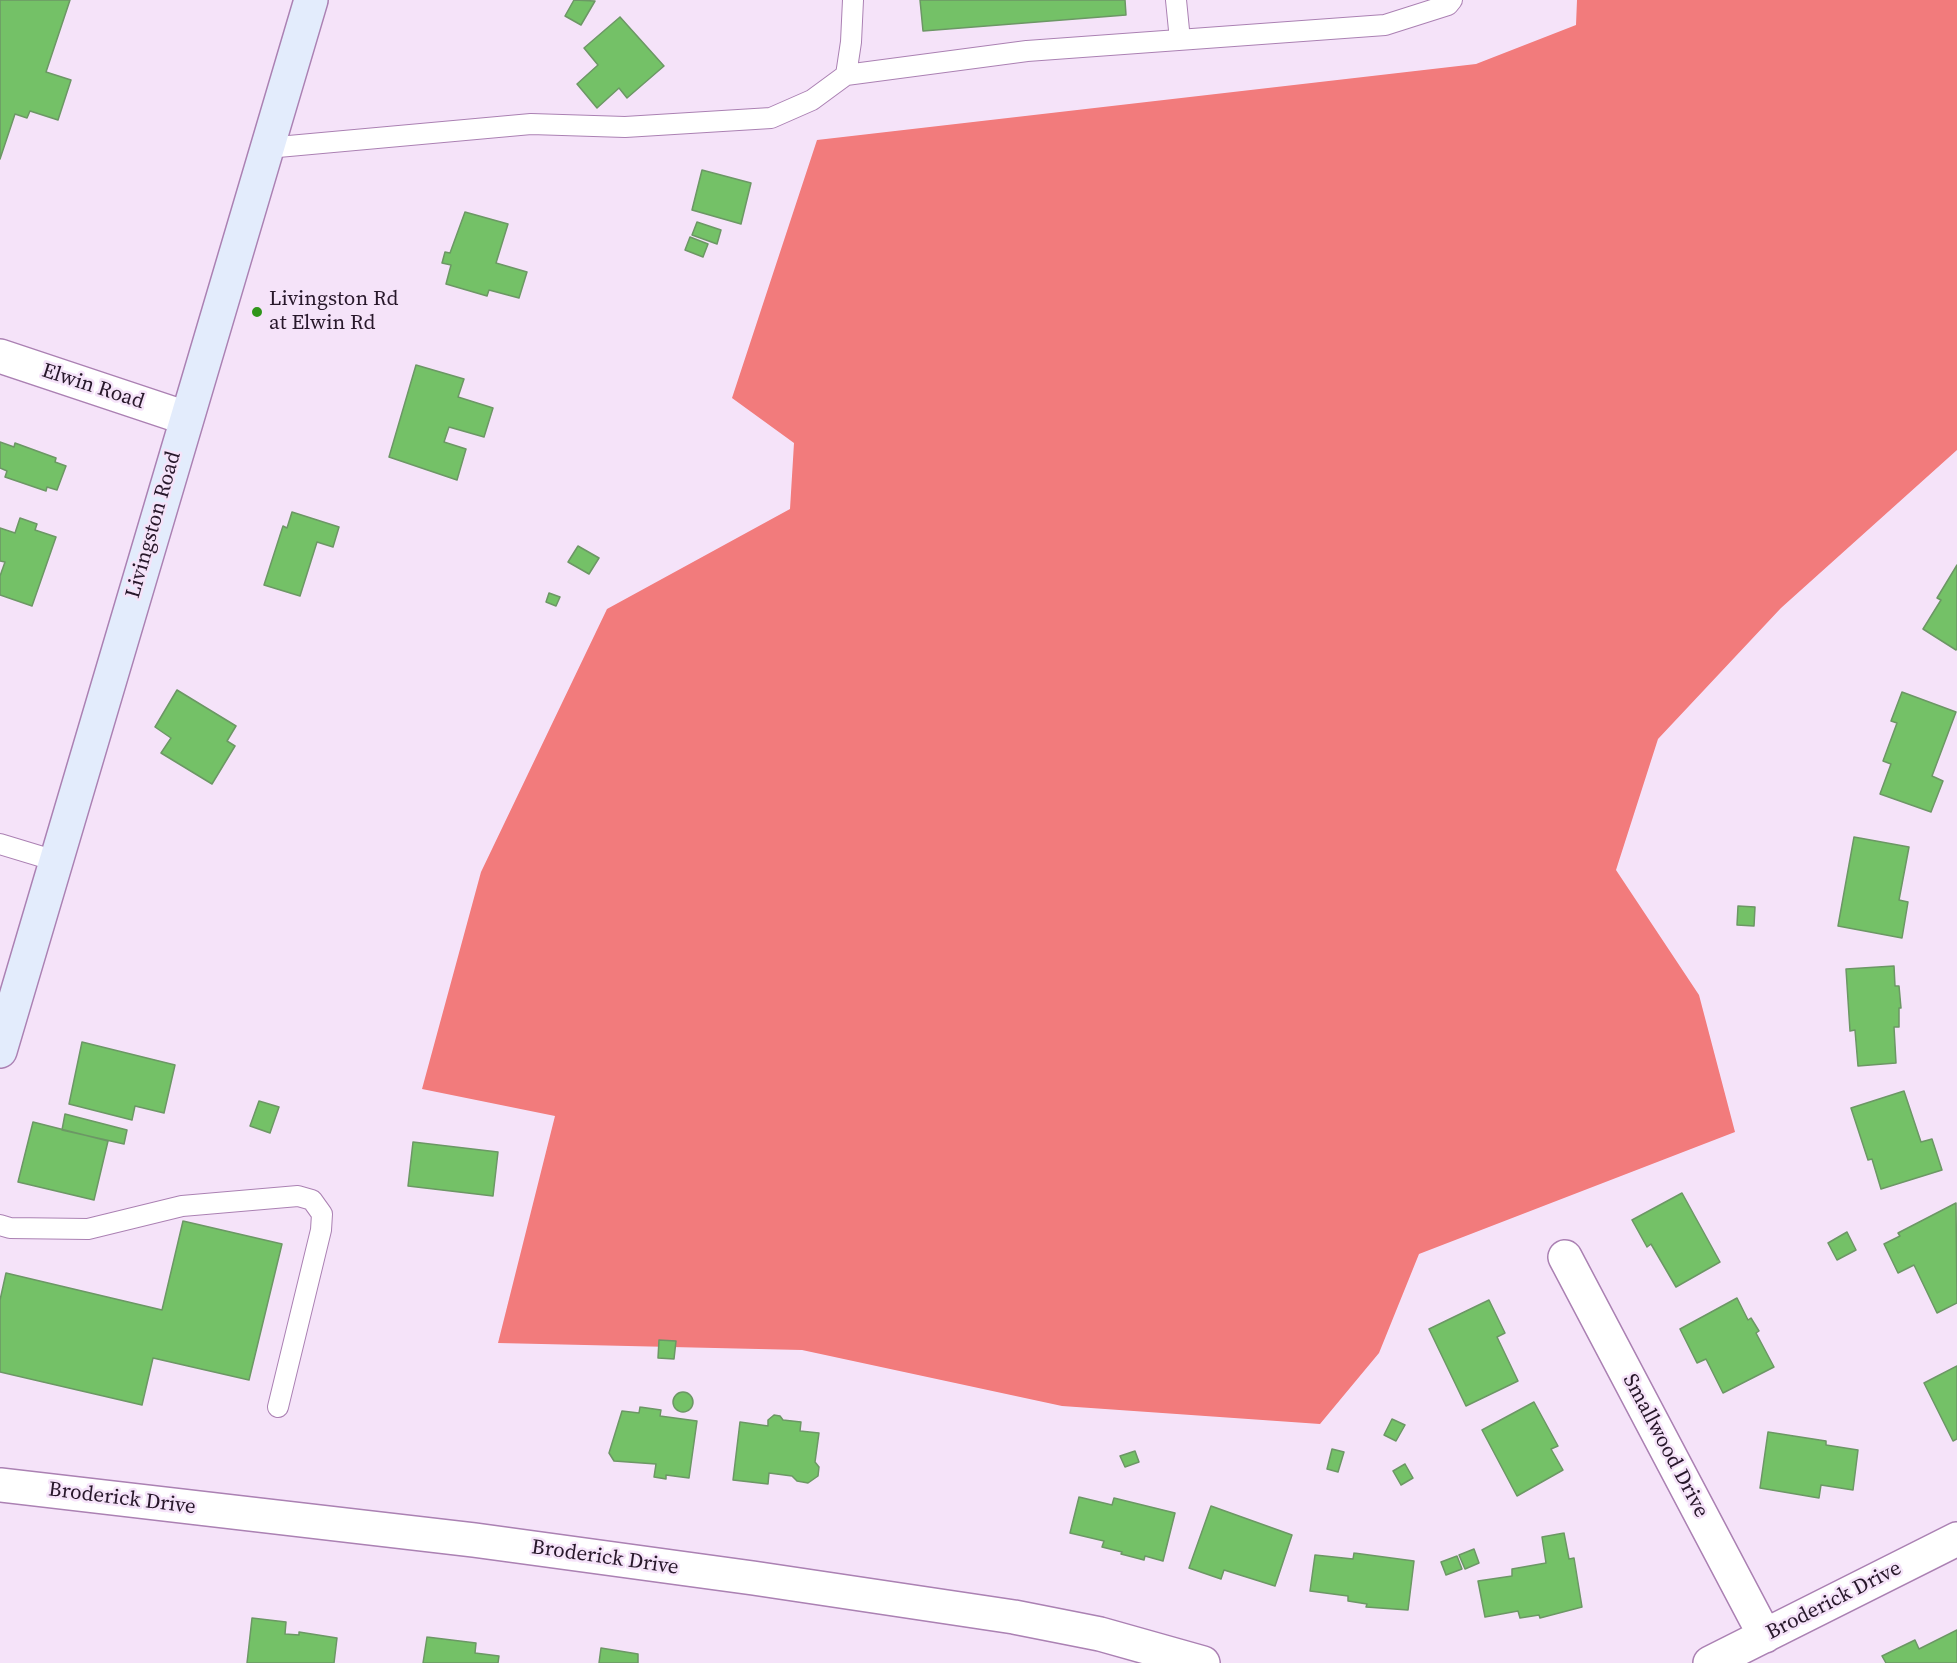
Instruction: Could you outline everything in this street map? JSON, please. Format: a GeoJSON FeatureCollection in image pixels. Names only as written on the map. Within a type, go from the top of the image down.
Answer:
{"type":"FeatureCollection","features":[{"type":"Feature","properties":{"kind":"main road","name":"Livingston Road"},"geometry":{"type":"LineString","coordinates":[[0,1051],[311,0]]}},
{"type":"Feature","properties":{"kind":"street","name":"Elwin Road"},"geometry":{"type":"LineString","coordinates":[[0,356],[186,418]]}},
{"type":"Feature","properties":{"kind":"street","name":"Smallwood Drive"},"geometry":{"type":"LineString","coordinates":[[1565,1257],[1765,1636]]}},
{"type":"Feature","properties":{"kind":"street","name":"Broderick Drive"},"geometry":{"type":"LineString","coordinates":[[0,1485],[474,1540],[753,1578],[1014,1617],[1123,1640],[1203,1663]]}},
{"type":"Feature","properties":{"kind":"street","name":"Broderick Drive"},"geometry":{"type":"LineString","coordinates":[[1710,1663],[1957,1539]]}},
{"type":"Feature","properties":{"kind":"lane"},"geometry":{"type":"LineString","coordinates":[[846,75],[852,42],[854,0]]}},
{"type":"Feature","properties":{"kind":"lane"},"geometry":{"type":"LineString","coordinates":[[1176,0],[1180,40]]}},
{"type":"Feature","properties":{"kind":"lane"},"geometry":{"type":"LineString","coordinates":[[267,148],[531,124],[625,127],[771,118],[812,100],[846,75],[1027,51],[1385,25],[1448,5],[1452,0]]}},
{"type":"Feature","properties":{"kind":"lane"},"geometry":{"type":"LineString","coordinates":[[0,844],[56,861]]}},
{"type":"Feature","properties":{"kind":"lane"},"geometry":{"type":"LineString","coordinates":[[0,1225],[10,1228],[88,1229],[182,1206],[298,1196],[312,1200],[322,1214],[321,1230],[278,1407]]}},
{"type":"Feature","properties":{"kind":"shaded area"},"geometry":{"type":"Polygon","coordinates":[[[1577,0],[1957,0],[1957,450],[1781,608],[1658,739],[1616,870],[1699,995],[1735,1132],[1419,1254],[1379,1353],[1320,1424],[1062,1406],[802,1350],[498,1343],[555,1116],[422,1089],[481,872],[607,609],[790,509],[794,443],[732,398],[817,140],[1476,64],[1576,25],[1577,0]]]}},
{"type":"Feature","properties":{"kind":"building"},"geometry":{"type":"Polygon","coordinates":[[[0,0],[70,0],[46,72],[71,80],[58,120],[30,111],[27,118],[15,114],[0,159],[0,0]]]}},
{"type":"Feature","properties":{"kind":"building"},"geometry":{"type":"Polygon","coordinates":[[[574,0],[595,1],[581,25],[565,16],[574,0]]]}},
{"type":"Feature","properties":{"kind":"building"},"geometry":{"type":"Polygon","coordinates":[[[920,0],[1125,0],[1126,15],[923,31],[920,0]]]}},
{"type":"Feature","properties":{"kind":"building"},"geometry":{"type":"Polygon","coordinates":[[[620,17],[664,66],[627,98],[619,88],[597,108],[577,84],[598,65],[584,48],[620,17]]]}},
{"type":"Feature","properties":{"kind":"building"},"geometry":{"type":"Polygon","coordinates":[[[702,170],[751,183],[741,224],[692,210],[702,170]]]}},
{"type":"Feature","properties":{"kind":"building"},"geometry":{"type":"Polygon","coordinates":[[[465,212],[508,224],[496,263],[527,272],[519,298],[489,290],[487,296],[446,284],[451,265],[442,263],[445,252],[450,253],[465,212]]]}},
{"type":"Feature","properties":{"kind":"building"},"geometry":{"type":"Polygon","coordinates":[[[697,222],[721,230],[717,244],[692,235],[697,222]]]}},
{"type":"Feature","properties":{"kind":"building"},"geometry":{"type":"Polygon","coordinates":[[[690,237],[708,244],[703,257],[685,250],[690,237]]]}},
{"type":"Feature","properties":{"kind":"building"},"geometry":{"type":"Polygon","coordinates":[[[416,365],[464,379],[458,397],[493,408],[484,437],[449,427],[444,442],[466,449],[457,480],[389,457],[416,365]]]}},
{"type":"Feature","properties":{"kind":"building"},"geometry":{"type":"Polygon","coordinates":[[[0,442],[14,447],[15,443],[56,458],[55,462],[66,466],[57,490],[47,487],[46,491],[5,477],[7,471],[0,468],[0,442]]]}},
{"type":"Feature","properties":{"kind":"building"},"geometry":{"type":"Polygon","coordinates":[[[292,512],[339,527],[333,547],[317,542],[300,596],[264,585],[283,526],[287,528],[292,512]]]}},
{"type":"Feature","properties":{"kind":"building"},"geometry":{"type":"Polygon","coordinates":[[[20,518],[37,524],[35,530],[56,537],[32,606],[0,595],[0,576],[5,562],[0,561],[0,528],[15,533],[20,518]]]}},
{"type":"Feature","properties":{"kind":"building"},"geometry":{"type":"Polygon","coordinates":[[[578,546],[599,558],[589,574],[568,562],[578,546]]]}},
{"type":"Feature","properties":{"kind":"building"},"geometry":{"type":"Polygon","coordinates":[[[1957,565],[1956,650],[1923,629],[1941,600],[1937,598],[1957,565]]]}},
{"type":"Feature","properties":{"kind":"building"},"geometry":{"type":"Polygon","coordinates":[[[549,593],[560,597],[556,606],[546,602],[549,593]]]}},
{"type":"Feature","properties":{"kind":"building"},"geometry":{"type":"Polygon","coordinates":[[[177,690],[236,726],[227,741],[235,746],[212,784],[161,753],[171,738],[155,727],[177,690]]]}},
{"type":"Feature","properties":{"kind":"building"},"geometry":{"type":"Polygon","coordinates":[[[1902,692],[1956,712],[1932,776],[1943,781],[1931,812],[1880,794],[1891,764],[1883,761],[1897,723],[1891,721],[1902,692]]]}},
{"type":"Feature","properties":{"kind":"building"},"geometry":{"type":"Polygon","coordinates":[[[1854,837],[1909,847],[1899,900],[1908,902],[1902,938],[1838,926],[1854,837]]]}},
{"type":"Feature","properties":{"kind":"building"},"geometry":{"type":"Polygon","coordinates":[[[1738,906],[1755,907],[1754,926],[1737,925],[1738,906]]]}},
{"type":"Feature","properties":{"kind":"building"},"geometry":{"type":"Polygon","coordinates":[[[1894,966],[1895,986],[1899,986],[1901,1008],[1899,1008],[1899,1027],[1894,1027],[1896,1063],[1858,1066],[1855,1030],[1850,1031],[1846,969],[1894,966]]]}},
{"type":"Feature","properties":{"kind":"building"},"geometry":{"type":"Polygon","coordinates":[[[82,1042],[175,1065],[164,1113],[135,1106],[132,1120],[69,1104],[82,1042]]]}},
{"type":"Feature","properties":{"kind":"building"},"geometry":{"type":"Polygon","coordinates":[[[1904,1091],[1921,1142],[1932,1139],[1942,1170],[1881,1189],[1872,1159],[1868,1160],[1851,1108],[1904,1091]]]}},
{"type":"Feature","properties":{"kind":"building"},"geometry":{"type":"Polygon","coordinates":[[[259,1101],[279,1107],[270,1133],[250,1126],[259,1101]]]}},
{"type":"Feature","properties":{"kind":"building"},"geometry":{"type":"Polygon","coordinates":[[[65,1114],[127,1130],[124,1144],[62,1130],[65,1114]]]}},
{"type":"Feature","properties":{"kind":"building"},"geometry":{"type":"Polygon","coordinates":[[[33,1122],[108,1141],[94,1200],[18,1182],[33,1122]]]}},
{"type":"Feature","properties":{"kind":"building"},"geometry":{"type":"Polygon","coordinates":[[[413,1142],[498,1152],[493,1196],[408,1186],[413,1142]]]}},
{"type":"Feature","properties":{"kind":"building"},"geometry":{"type":"Polygon","coordinates":[[[1682,1193],[1720,1262],[1676,1287],[1651,1244],[1647,1247],[1632,1220],[1682,1193]]]}},
{"type":"Feature","properties":{"kind":"building"},"geometry":{"type":"Polygon","coordinates":[[[1956,1203],[1957,1303],[1937,1313],[1914,1265],[1898,1273],[1884,1244],[1900,1236],[1898,1233],[1956,1203]]]}},
{"type":"Feature","properties":{"kind":"building"},"geometry":{"type":"Polygon","coordinates":[[[183,1221],[282,1244],[249,1380],[153,1358],[142,1405],[0,1372],[0,1300],[6,1273],[162,1310],[183,1221]]]}},
{"type":"Feature","properties":{"kind":"building"},"geometry":{"type":"Polygon","coordinates":[[[1847,1232],[1856,1250],[1837,1260],[1828,1243],[1847,1232]]]}},
{"type":"Feature","properties":{"kind":"building"},"geometry":{"type":"Polygon","coordinates":[[[1737,1298],[1748,1320],[1751,1318],[1759,1331],[1756,1333],[1774,1367],[1723,1393],[1706,1359],[1697,1363],[1680,1329],[1737,1298]]]}},
{"type":"Feature","properties":{"kind":"building"},"geometry":{"type":"Polygon","coordinates":[[[1489,1300],[1505,1333],[1497,1337],[1518,1381],[1466,1406],[1429,1329],[1489,1300]]]}},
{"type":"Feature","properties":{"kind":"building"},"geometry":{"type":"Polygon","coordinates":[[[659,1340],[676,1341],[674,1359],[658,1358],[659,1340]]]}},
{"type":"Feature","properties":{"kind":"building"},"geometry":{"type":"Polygon","coordinates":[[[1957,1366],[1957,1439],[1953,1441],[1924,1383],[1957,1366]]]}},
{"type":"Feature","properties":{"kind":"building"},"geometry":{"type":"Polygon","coordinates":[[[683,1392],[690,1395],[693,1402],[690,1409],[683,1412],[676,1409],[673,1402],[676,1395],[683,1392]]]}},
{"type":"Feature","properties":{"kind":"building"},"geometry":{"type":"Polygon","coordinates":[[[1534,1402],[1558,1446],[1551,1449],[1563,1470],[1517,1496],[1482,1430],[1534,1402]]]}},
{"type":"Feature","properties":{"kind":"building"},"geometry":{"type":"Polygon","coordinates":[[[640,1407],[661,1410],[660,1416],[697,1421],[689,1478],[666,1475],[666,1479],[654,1477],[656,1464],[614,1461],[609,1453],[622,1411],[639,1413],[640,1407]]]}},
{"type":"Feature","properties":{"kind":"building"},"geometry":{"type":"Polygon","coordinates":[[[774,1415],[780,1416],[783,1420],[801,1422],[800,1431],[819,1433],[815,1462],[819,1467],[818,1476],[808,1483],[797,1481],[792,1476],[769,1473],[768,1484],[733,1480],[740,1422],[768,1426],[768,1420],[774,1415]]]}},
{"type":"Feature","properties":{"kind":"building"},"geometry":{"type":"Polygon","coordinates":[[[1392,1419],[1405,1425],[1396,1441],[1384,1435],[1392,1419]]]}},
{"type":"Feature","properties":{"kind":"building"},"geometry":{"type":"Polygon","coordinates":[[[1768,1432],[1826,1441],[1826,1445],[1858,1450],[1853,1490],[1821,1485],[1819,1498],[1760,1488],[1768,1432]]]}},
{"type":"Feature","properties":{"kind":"building"},"geometry":{"type":"Polygon","coordinates":[[[1332,1449],[1344,1452],[1338,1472],[1327,1469],[1332,1449]]]}},
{"type":"Feature","properties":{"kind":"building"},"geometry":{"type":"Polygon","coordinates":[[[1135,1451],[1139,1462],[1125,1467],[1120,1456],[1135,1451]]]}},
{"type":"Feature","properties":{"kind":"building"},"geometry":{"type":"Polygon","coordinates":[[[1405,1464],[1413,1478],[1401,1485],[1393,1471],[1405,1464]]]}},
{"type":"Feature","properties":{"kind":"building"},"geometry":{"type":"Polygon","coordinates":[[[1079,1497],[1112,1505],[1114,1498],[1175,1513],[1163,1561],[1145,1556],[1144,1560],[1121,1554],[1122,1552],[1102,1547],[1104,1541],[1070,1533],[1079,1497]]]}},
{"type":"Feature","properties":{"kind":"building"},"geometry":{"type":"Polygon","coordinates":[[[1211,1506],[1292,1535],[1275,1586],[1224,1570],[1221,1579],[1189,1568],[1211,1506]]]}},
{"type":"Feature","properties":{"kind":"building"},"geometry":{"type":"Polygon","coordinates":[[[1564,1533],[1569,1559],[1574,1558],[1582,1607],[1540,1618],[1539,1615],[1520,1618],[1518,1611],[1485,1617],[1478,1581],[1512,1576],[1512,1569],[1546,1563],[1542,1537],[1564,1533]]]}},
{"type":"Feature","properties":{"kind":"building"},"geometry":{"type":"Polygon","coordinates":[[[1474,1549],[1479,1563],[1465,1569],[1459,1555],[1474,1549]]]}},
{"type":"Feature","properties":{"kind":"building"},"geometry":{"type":"Polygon","coordinates":[[[1354,1553],[1414,1561],[1408,1610],[1366,1607],[1367,1604],[1348,1601],[1348,1596],[1310,1591],[1315,1555],[1353,1559],[1354,1553]]]}},
{"type":"Feature","properties":{"kind":"building"},"geometry":{"type":"Polygon","coordinates":[[[1457,1556],[1462,1569],[1446,1575],[1441,1562],[1457,1556]]]}},
{"type":"Feature","properties":{"kind":"building"},"geometry":{"type":"Polygon","coordinates":[[[252,1618],[286,1622],[285,1634],[299,1635],[299,1632],[337,1638],[334,1663],[247,1663],[252,1618]]]}},
{"type":"Feature","properties":{"kind":"building"},"geometry":{"type":"Polygon","coordinates":[[[1957,1630],[1957,1663],[1886,1663],[1882,1656],[1915,1640],[1919,1649],[1957,1630]]]}},
{"type":"Feature","properties":{"kind":"building"},"geometry":{"type":"Polygon","coordinates":[[[427,1637],[476,1643],[475,1653],[499,1656],[498,1663],[423,1663],[427,1637]]]}},
{"type":"Feature","properties":{"kind":"building"},"geometry":{"type":"Polygon","coordinates":[[[601,1648],[638,1654],[638,1663],[599,1663],[601,1648]]]}},
{"type":"Feature","properties":{"kind":"place","name":"Livingston Rd at Elwin Rd"},"geometry":{"type":"Point","coordinates":[257,312]}}]}
